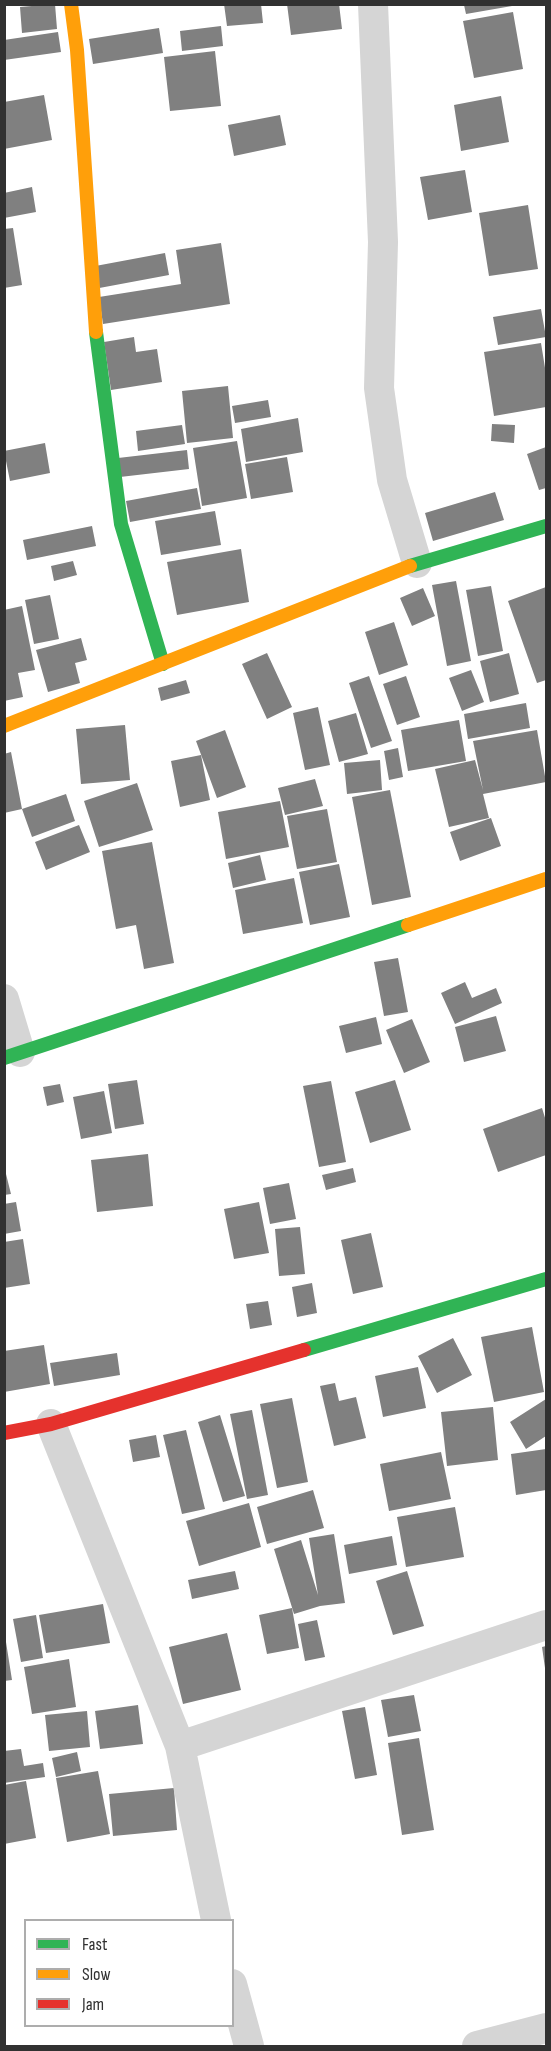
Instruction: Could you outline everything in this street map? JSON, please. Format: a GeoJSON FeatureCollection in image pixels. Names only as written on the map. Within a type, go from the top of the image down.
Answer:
{"type":"FeatureCollection","features":[{"type":"Feature","properties":{"kind":"street"},"geometry":{"type":"LineString","coordinates":[[71,4],[77,50],[94,320],[121,524],[163,664]]}},
{"type":"Feature","properties":{"kind":"street"},"geometry":{"type":"LineString","coordinates":[[373,4],[383,242],[379,388],[392,480],[417,563]]}},
{"type":"Feature","properties":{"kind":"street"},"geometry":{"type":"LineString","coordinates":[[4,726],[417,563],[546,526]]}},
{"type":"Feature","properties":{"kind":"street"},"geometry":{"type":"LineString","coordinates":[[4,999],[12,1055],[546,879]]}},
{"type":"Feature","properties":{"kind":"street"},"geometry":{"type":"LineString","coordinates":[[4,1433],[51,1424],[546,1279]]}},
{"type":"Feature","properties":{"kind":"street"},"geometry":{"type":"LineString","coordinates":[[51,1424],[180,1746],[216,1919]]}},
{"type":"Feature","properties":{"kind":"street"},"geometry":{"type":"LineString","coordinates":[[180,1746],[546,1625]]}},
{"type":"Feature","properties":{"kind":"street"},"geometry":{"type":"LineString","coordinates":[[234,1991],[249,2046]]}},
{"type":"Feature","properties":{"kind":"street"},"geometry":{"type":"LineString","coordinates":[[477,2046],[546,2028]]}},
{"type":"Feature","properties":{"kind":"building"},"geometry":{"type":"Polygon","coordinates":[[[55,4],[57,29],[22,33],[20,7],[55,4]]]}},
{"type":"Feature","properties":{"kind":"building"},"geometry":{"type":"Polygon","coordinates":[[[224,4],[261,4],[263,23],[227,26],[224,4]]]}},
{"type":"Feature","properties":{"kind":"building"},"geometry":{"type":"Polygon","coordinates":[[[287,4],[339,4],[342,29],[291,35],[287,4]]]}},
{"type":"Feature","properties":{"kind":"building"},"geometry":{"type":"Polygon","coordinates":[[[464,5],[511,5],[512,6],[466,14],[464,5]]]}},
{"type":"Feature","properties":{"kind":"building"},"geometry":{"type":"Polygon","coordinates":[[[513,12],[523,69],[474,78],[463,21],[513,12]]]}},
{"type":"Feature","properties":{"kind":"building"},"geometry":{"type":"Polygon","coordinates":[[[221,26],[223,46],[182,51],[180,31],[221,26]]]}},
{"type":"Feature","properties":{"kind":"building"},"geometry":{"type":"Polygon","coordinates":[[[159,28],[163,53],[93,64],[89,39],[159,28]]]}},
{"type":"Feature","properties":{"kind":"building"},"geometry":{"type":"Polygon","coordinates":[[[58,32],[61,52],[4,60],[4,40],[58,32]]]}},
{"type":"Feature","properties":{"kind":"building"},"geometry":{"type":"Polygon","coordinates":[[[215,51],[221,106],[170,111],[164,57],[215,51]]]}},
{"type":"Feature","properties":{"kind":"building"},"geometry":{"type":"Polygon","coordinates":[[[44,95],[52,140],[4,149],[4,102],[44,95]]]}},
{"type":"Feature","properties":{"kind":"building"},"geometry":{"type":"Polygon","coordinates":[[[501,96],[509,142],[461,151],[454,105],[501,96]]]}},
{"type":"Feature","properties":{"kind":"building"},"geometry":{"type":"Polygon","coordinates":[[[280,115],[286,145],[234,156],[228,125],[280,115]]]}},
{"type":"Feature","properties":{"kind":"building"},"geometry":{"type":"Polygon","coordinates":[[[465,170],[472,212],[428,220],[420,177],[465,170]]]}},
{"type":"Feature","properties":{"kind":"building"},"geometry":{"type":"Polygon","coordinates":[[[32,187],[36,212],[4,218],[4,193],[32,187]]]}},
{"type":"Feature","properties":{"kind":"building"},"geometry":{"type":"Polygon","coordinates":[[[528,205],[538,269],[489,276],[479,213],[528,205]]]}},
{"type":"Feature","properties":{"kind":"building"},"geometry":{"type":"Polygon","coordinates":[[[13,228],[22,285],[4,288],[4,229],[13,228]]]}},
{"type":"Feature","properties":{"kind":"building"},"geometry":{"type":"Polygon","coordinates":[[[221,243],[230,304],[103,324],[99,297],[181,284],[176,250],[221,243]]]}},
{"type":"Feature","properties":{"kind":"building"},"geometry":{"type":"Polygon","coordinates":[[[165,253],[169,275],[94,289],[90,267],[165,253]]]}},
{"type":"Feature","properties":{"kind":"building"},"geometry":{"type":"Polygon","coordinates":[[[541,309],[546,337],[498,345],[493,317],[541,309]]]}},
{"type":"Feature","properties":{"kind":"building"},"geometry":{"type":"Polygon","coordinates":[[[134,337],[136,352],[157,349],[162,382],[111,390],[104,342],[134,337]]]}},
{"type":"Feature","properties":{"kind":"building"},"geometry":{"type":"Polygon","coordinates":[[[541,343],[546,374],[546,407],[494,416],[484,352],[541,343]]]}},
{"type":"Feature","properties":{"kind":"building"},"geometry":{"type":"Polygon","coordinates":[[[228,386],[233,438],[187,443],[182,391],[228,386]]]}},
{"type":"Feature","properties":{"kind":"building"},"geometry":{"type":"Polygon","coordinates":[[[268,400],[271,417],[235,423],[232,406],[268,400]]]}},
{"type":"Feature","properties":{"kind":"building"},"geometry":{"type":"Polygon","coordinates":[[[298,418],[303,452],[246,462],[241,429],[298,418]]]}},
{"type":"Feature","properties":{"kind":"building"},"geometry":{"type":"Polygon","coordinates":[[[492,424],[515,425],[514,443],[491,441],[492,424]]]}},
{"type":"Feature","properties":{"kind":"building"},"geometry":{"type":"Polygon","coordinates":[[[182,425],[185,444],[138,451],[136,431],[182,425]]]}},
{"type":"Feature","properties":{"kind":"building"},"geometry":{"type":"Polygon","coordinates":[[[237,441],[247,498],[202,506],[193,448],[237,441]]]}},
{"type":"Feature","properties":{"kind":"building"},"geometry":{"type":"Polygon","coordinates":[[[45,443],[50,473],[10,481],[4,451],[45,443]]]}},
{"type":"Feature","properties":{"kind":"building"},"geometry":{"type":"Polygon","coordinates":[[[546,447],[546,488],[539,490],[527,454],[546,447]]]}},
{"type":"Feature","properties":{"kind":"building"},"geometry":{"type":"Polygon","coordinates":[[[187,450],[189,469],[120,477],[118,458],[187,450]]]}},
{"type":"Feature","properties":{"kind":"building"},"geometry":{"type":"Polygon","coordinates":[[[287,457],[293,492],[251,499],[245,464],[287,457]]]}},
{"type":"Feature","properties":{"kind":"building"},"geometry":{"type":"Polygon","coordinates":[[[197,488],[201,509],[130,522],[126,501],[197,488]]]}},
{"type":"Feature","properties":{"kind":"building"},"geometry":{"type":"Polygon","coordinates":[[[495,492],[504,520],[433,541],[425,513],[495,492]]]}},
{"type":"Feature","properties":{"kind":"building"},"geometry":{"type":"Polygon","coordinates":[[[215,511],[221,545],[161,555],[155,521],[215,511]]]}},
{"type":"Feature","properties":{"kind":"building"},"geometry":{"type":"Polygon","coordinates":[[[92,526],[96,546],[27,560],[23,540],[92,526]]]}},
{"type":"Feature","properties":{"kind":"building"},"geometry":{"type":"Polygon","coordinates":[[[241,549],[249,602],[177,615],[167,562],[241,549]]]}},
{"type":"Feature","properties":{"kind":"building"},"geometry":{"type":"Polygon","coordinates":[[[73,561],[77,575],[54,581],[51,566],[73,561]]]}},
{"type":"Feature","properties":{"kind":"building"},"geometry":{"type":"Polygon","coordinates":[[[456,581],[471,661],[447,666],[432,585],[456,581]]]}},
{"type":"Feature","properties":{"kind":"building"},"geometry":{"type":"Polygon","coordinates":[[[491,586],[503,651],[478,656],[466,590],[491,586]]]}},
{"type":"Feature","properties":{"kind":"building"},"geometry":{"type":"Polygon","coordinates":[[[546,587],[546,680],[537,683],[508,601],[546,587]]]}},
{"type":"Feature","properties":{"kind":"building"},"geometry":{"type":"Polygon","coordinates":[[[423,588],[435,616],[412,626],[400,598],[423,588]]]}},
{"type":"Feature","properties":{"kind":"building"},"geometry":{"type":"Polygon","coordinates":[[[50,595],[59,639],[34,644],[25,600],[50,595]]]}},
{"type":"Feature","properties":{"kind":"building"},"geometry":{"type":"Polygon","coordinates":[[[22,606],[35,670],[18,673],[23,697],[4,701],[4,610],[22,606]]]}},
{"type":"Feature","properties":{"kind":"building"},"geometry":{"type":"Polygon","coordinates":[[[394,622],[408,665],[379,675],[365,632],[394,622]]]}},
{"type":"Feature","properties":{"kind":"building"},"geometry":{"type":"Polygon","coordinates":[[[81,638],[87,660],[75,663],[80,683],[48,692],[36,650],[81,638]]]}},
{"type":"Feature","properties":{"kind":"building"},"geometry":{"type":"Polygon","coordinates":[[[267,653],[292,707],[267,719],[242,664],[267,653]]]}},
{"type":"Feature","properties":{"kind":"building"},"geometry":{"type":"Polygon","coordinates":[[[509,653],[519,694],[490,702],[480,661],[509,653]]]}},
{"type":"Feature","properties":{"kind":"building"},"geometry":{"type":"Polygon","coordinates":[[[471,670],[484,702],[462,711],[449,678],[471,670]]]}},
{"type":"Feature","properties":{"kind":"building"},"geometry":{"type":"Polygon","coordinates":[[[369,676],[392,741],[371,748],[349,683],[369,676]]]}},
{"type":"Feature","properties":{"kind":"building"},"geometry":{"type":"Polygon","coordinates":[[[406,676],[420,717],[397,725],[383,684],[406,676]]]}},
{"type":"Feature","properties":{"kind":"building"},"geometry":{"type":"Polygon","coordinates":[[[186,680],[190,693],[161,701],[158,688],[186,680]]]}},
{"type":"Feature","properties":{"kind":"building"},"geometry":{"type":"Polygon","coordinates":[[[526,703],[530,728],[468,739],[464,714],[526,703]]]}},
{"type":"Feature","properties":{"kind":"building"},"geometry":{"type":"Polygon","coordinates":[[[318,707],[330,765],[305,770],[293,713],[318,707]]]}},
{"type":"Feature","properties":{"kind":"building"},"geometry":{"type":"Polygon","coordinates":[[[356,713],[368,754],[339,762],[328,721],[356,713]]]}},
{"type":"Feature","properties":{"kind":"building"},"geometry":{"type":"Polygon","coordinates":[[[459,720],[466,761],[408,771],[401,730],[459,720]]]}},
{"type":"Feature","properties":{"kind":"building"},"geometry":{"type":"Polygon","coordinates":[[[125,725],[130,780],[81,784],[76,729],[125,725]]]}},
{"type":"Feature","properties":{"kind":"building"},"geometry":{"type":"Polygon","coordinates":[[[225,730],[246,787],[217,798],[196,741],[225,730]]]}},
{"type":"Feature","properties":{"kind":"building"},"geometry":{"type":"Polygon","coordinates":[[[537,730],[546,782],[483,794],[489,818],[449,827],[435,769],[475,760],[483,790],[473,741],[537,730]]]}},
{"type":"Feature","properties":{"kind":"building"},"geometry":{"type":"Polygon","coordinates":[[[398,748],[403,777],[389,780],[384,751],[398,748]]]}},
{"type":"Feature","properties":{"kind":"building"},"geometry":{"type":"Polygon","coordinates":[[[11,752],[22,809],[4,813],[4,754],[11,752]]]}},
{"type":"Feature","properties":{"kind":"building"},"geometry":{"type":"Polygon","coordinates":[[[201,755],[210,800],[180,807],[171,761],[201,755]]]}},
{"type":"Feature","properties":{"kind":"building"},"geometry":{"type":"Polygon","coordinates":[[[380,760],[382,790],[347,794],[344,763],[380,760]]]}},
{"type":"Feature","properties":{"kind":"building"},"geometry":{"type":"Polygon","coordinates":[[[315,779],[323,806],[285,815],[278,788],[315,779]]]}},
{"type":"Feature","properties":{"kind":"building"},"geometry":{"type":"Polygon","coordinates":[[[137,783],[153,830],[99,847],[84,801],[137,783]]]}},
{"type":"Feature","properties":{"kind":"building"},"geometry":{"type":"Polygon","coordinates":[[[390,790],[411,897],[372,905],[352,797],[390,790]]]}},
{"type":"Feature","properties":{"kind":"building"},"geometry":{"type":"Polygon","coordinates":[[[66,794],[75,821],[32,837],[22,809],[66,794]]]}},
{"type":"Feature","properties":{"kind":"building"},"geometry":{"type":"Polygon","coordinates":[[[280,801],[289,847],[226,859],[218,812],[280,801]]]}},
{"type":"Feature","properties":{"kind":"building"},"geometry":{"type":"Polygon","coordinates":[[[327,809],[337,862],[297,869],[287,816],[327,809]]]}},
{"type":"Feature","properties":{"kind":"building"},"geometry":{"type":"Polygon","coordinates":[[[491,818],[501,846],[460,861],[450,832],[491,818]]]}},
{"type":"Feature","properties":{"kind":"building"},"geometry":{"type":"Polygon","coordinates":[[[79,825],[90,852],[46,870],[35,842],[79,825]]]}},
{"type":"Feature","properties":{"kind":"building"},"geometry":{"type":"Polygon","coordinates":[[[152,842],[174,963],[144,969],[136,925],[116,929],[102,851],[152,842]]]}},
{"type":"Feature","properties":{"kind":"building"},"geometry":{"type":"Polygon","coordinates":[[[260,855],[266,880],[233,888],[228,863],[260,855]]]}},
{"type":"Feature","properties":{"kind":"building"},"geometry":{"type":"Polygon","coordinates":[[[339,864],[350,917],[310,925],[299,872],[339,864]]]}},
{"type":"Feature","properties":{"kind":"building"},"geometry":{"type":"Polygon","coordinates":[[[294,878],[303,923],[243,934],[235,890],[294,878]]]}},
{"type":"Feature","properties":{"kind":"building"},"geometry":{"type":"Polygon","coordinates":[[[398,958],[408,1012],[384,1016],[374,962],[398,958]]]}},
{"type":"Feature","properties":{"kind":"building"},"geometry":{"type":"Polygon","coordinates":[[[465,982],[472,998],[496,988],[502,1003],[455,1024],[441,993],[465,982]]]}},
{"type":"Feature","properties":{"kind":"building"},"geometry":{"type":"Polygon","coordinates":[[[496,1016],[506,1051],[464,1062],[455,1027],[496,1016]]]}},
{"type":"Feature","properties":{"kind":"building"},"geometry":{"type":"Polygon","coordinates":[[[376,1017],[382,1044],[346,1053],[339,1026],[376,1017]]]}},
{"type":"Feature","properties":{"kind":"building"},"geometry":{"type":"Polygon","coordinates":[[[412,1019],[430,1062],[404,1073],[386,1030],[412,1019]]]}},
{"type":"Feature","properties":{"kind":"building"},"geometry":{"type":"Polygon","coordinates":[[[137,1080],[144,1124],[115,1129],[108,1084],[137,1080]]]}},
{"type":"Feature","properties":{"kind":"building"},"geometry":{"type":"Polygon","coordinates":[[[395,1080],[411,1130],[370,1143],[355,1092],[395,1080]]]}},
{"type":"Feature","properties":{"kind":"building"},"geometry":{"type":"Polygon","coordinates":[[[331,1081],[346,1162],[319,1167],[303,1086],[331,1081]]]}},
{"type":"Feature","properties":{"kind":"building"},"geometry":{"type":"Polygon","coordinates":[[[60,1084],[64,1102],[47,1106],[43,1087],[60,1084]]]}},
{"type":"Feature","properties":{"kind":"building"},"geometry":{"type":"Polygon","coordinates":[[[104,1091],[112,1133],[81,1139],[73,1097],[104,1091]]]}},
{"type":"Feature","properties":{"kind":"building"},"geometry":{"type":"Polygon","coordinates":[[[542,1108],[546,1121],[546,1155],[498,1172],[483,1129],[542,1108]]]}},
{"type":"Feature","properties":{"kind":"building"},"geometry":{"type":"Polygon","coordinates":[[[148,1154],[153,1206],[97,1212],[91,1160],[148,1154]]]}},
{"type":"Feature","properties":{"kind":"building"},"geometry":{"type":"Polygon","coordinates":[[[4,1166],[11,1194],[4,1195],[4,1166]]]}},
{"type":"Feature","properties":{"kind":"building"},"geometry":{"type":"Polygon","coordinates":[[[353,1168],[356,1182],[326,1190],[322,1175],[353,1168]]]}},
{"type":"Feature","properties":{"kind":"building"},"geometry":{"type":"Polygon","coordinates":[[[289,1183],[296,1219],[270,1224],[263,1188],[289,1183]]]}},
{"type":"Feature","properties":{"kind":"building"},"geometry":{"type":"Polygon","coordinates":[[[16,1202],[21,1231],[4,1234],[4,1204],[16,1202]]]}},
{"type":"Feature","properties":{"kind":"building"},"geometry":{"type":"Polygon","coordinates":[[[259,1202],[269,1253],[234,1259],[224,1209],[259,1202]]]}},
{"type":"Feature","properties":{"kind":"building"},"geometry":{"type":"Polygon","coordinates":[[[300,1227],[305,1274],[279,1276],[275,1229],[300,1227]]]}},
{"type":"Feature","properties":{"kind":"building"},"geometry":{"type":"Polygon","coordinates":[[[371,1233],[383,1287],[353,1294],[341,1240],[371,1233]]]}},
{"type":"Feature","properties":{"kind":"building"},"geometry":{"type":"Polygon","coordinates":[[[23,1239],[30,1284],[4,1288],[4,1242],[23,1239]]]}},
{"type":"Feature","properties":{"kind":"building"},"geometry":{"type":"Polygon","coordinates":[[[312,1283],[317,1313],[297,1317],[292,1287],[312,1283]]]}},
{"type":"Feature","properties":{"kind":"building"},"geometry":{"type":"Polygon","coordinates":[[[268,1301],[272,1325],[250,1329],[246,1304],[268,1301]]]}},
{"type":"Feature","properties":{"kind":"building"},"geometry":{"type":"Polygon","coordinates":[[[532,1327],[544,1392],[494,1402],[481,1337],[532,1327]]]}},
{"type":"Feature","properties":{"kind":"building"},"geometry":{"type":"Polygon","coordinates":[[[453,1338],[472,1375],[437,1393],[418,1356],[453,1338]]]}},
{"type":"Feature","properties":{"kind":"building"},"geometry":{"type":"Polygon","coordinates":[[[44,1345],[50,1384],[4,1392],[4,1351],[44,1345]]]}},
{"type":"Feature","properties":{"kind":"building"},"geometry":{"type":"Polygon","coordinates":[[[117,1353],[120,1375],[54,1386],[50,1363],[117,1353]]]}},
{"type":"Feature","properties":{"kind":"building"},"geometry":{"type":"Polygon","coordinates":[[[418,1367],[426,1408],[383,1417],[375,1376],[418,1367]]]}},
{"type":"Feature","properties":{"kind":"building"},"geometry":{"type":"Polygon","coordinates":[[[335,1383],[339,1401],[356,1397],[366,1438],[334,1446],[320,1386],[335,1383]]]}},
{"type":"Feature","properties":{"kind":"building"},"geometry":{"type":"Polygon","coordinates":[[[292,1398],[308,1482],[277,1488],[260,1404],[292,1398]]]}},
{"type":"Feature","properties":{"kind":"building"},"geometry":{"type":"Polygon","coordinates":[[[546,1399],[546,1436],[526,1449],[510,1422],[546,1399]]]}},
{"type":"Feature","properties":{"kind":"building"},"geometry":{"type":"Polygon","coordinates":[[[493,1407],[498,1460],[447,1466],[441,1412],[493,1407]]]}},
{"type":"Feature","properties":{"kind":"building"},"geometry":{"type":"Polygon","coordinates":[[[252,1410],[268,1495],[247,1499],[230,1414],[252,1410]]]}},
{"type":"Feature","properties":{"kind":"building"},"geometry":{"type":"Polygon","coordinates":[[[220,1415],[245,1496],[223,1502],[198,1422],[220,1415]]]}},
{"type":"Feature","properties":{"kind":"building"},"geometry":{"type":"Polygon","coordinates":[[[186,1430],[205,1509],[182,1514],[163,1435],[186,1430]]]}},
{"type":"Feature","properties":{"kind":"building"},"geometry":{"type":"Polygon","coordinates":[[[156,1435],[160,1457],[133,1462],[129,1440],[156,1435]]]}},
{"type":"Feature","properties":{"kind":"building"},"geometry":{"type":"Polygon","coordinates":[[[546,1449],[546,1490],[516,1495],[511,1454],[546,1449]]]}},
{"type":"Feature","properties":{"kind":"building"},"geometry":{"type":"Polygon","coordinates":[[[441,1452],[451,1499],[389,1511],[380,1464],[441,1452]]]}},
{"type":"Feature","properties":{"kind":"building"},"geometry":{"type":"Polygon","coordinates":[[[313,1490],[324,1528],[267,1544],[257,1507],[313,1490]]]}},
{"type":"Feature","properties":{"kind":"building"},"geometry":{"type":"Polygon","coordinates":[[[249,1503],[261,1547],[199,1566],[186,1521],[249,1503]]]}},
{"type":"Feature","properties":{"kind":"building"},"geometry":{"type":"Polygon","coordinates":[[[455,1507],[464,1557],[406,1567],[397,1517],[455,1507]]]}},
{"type":"Feature","properties":{"kind":"building"},"geometry":{"type":"Polygon","coordinates":[[[334,1534],[345,1603],[320,1606],[294,1614],[274,1549],[301,1540],[318,1595],[309,1538],[334,1534]]]}},
{"type":"Feature","properties":{"kind":"building"},"geometry":{"type":"Polygon","coordinates":[[[392,1536],[397,1565],[349,1574],[344,1545],[392,1536]]]}},
{"type":"Feature","properties":{"kind":"building"},"geometry":{"type":"Polygon","coordinates":[[[235,1571],[239,1589],[192,1599],[188,1580],[235,1571]]]}},
{"type":"Feature","properties":{"kind":"building"},"geometry":{"type":"Polygon","coordinates":[[[407,1571],[424,1626],[393,1635],[376,1581],[407,1571]]]}},
{"type":"Feature","properties":{"kind":"building"},"geometry":{"type":"Polygon","coordinates":[[[103,1604],[110,1643],[46,1653],[39,1615],[103,1604]]]}},
{"type":"Feature","properties":{"kind":"building"},"geometry":{"type":"Polygon","coordinates":[[[292,1608],[299,1648],[267,1654],[259,1615],[292,1608]]]}},
{"type":"Feature","properties":{"kind":"building"},"geometry":{"type":"Polygon","coordinates":[[[36,1615],[43,1658],[21,1662],[13,1619],[36,1615]]]}},
{"type":"Feature","properties":{"kind":"building"},"geometry":{"type":"Polygon","coordinates":[[[317,1620],[325,1657],[305,1661],[298,1624],[317,1620]]]}},
{"type":"Feature","properties":{"kind":"building"},"geometry":{"type":"Polygon","coordinates":[[[227,1633],[241,1690],[183,1704],[169,1647],[227,1633]]]}},
{"type":"Feature","properties":{"kind":"building"},"geometry":{"type":"Polygon","coordinates":[[[6,1642],[12,1680],[4,1681],[4,1643],[6,1642]]]}},
{"type":"Feature","properties":{"kind":"building"},"geometry":{"type":"Polygon","coordinates":[[[546,1646],[546,1668],[545,1668],[542,1647],[546,1646]]]}},
{"type":"Feature","properties":{"kind":"building"},"geometry":{"type":"Polygon","coordinates":[[[69,1659],[76,1707],[32,1714],[24,1667],[69,1659]]]}},
{"type":"Feature","properties":{"kind":"building"},"geometry":{"type":"Polygon","coordinates":[[[414,1695],[421,1731],[388,1737],[381,1700],[414,1695]]]}},
{"type":"Feature","properties":{"kind":"building"},"geometry":{"type":"Polygon","coordinates":[[[138,1705],[143,1744],[100,1749],[95,1711],[138,1705]]]}},
{"type":"Feature","properties":{"kind":"building"},"geometry":{"type":"Polygon","coordinates":[[[365,1707],[377,1775],[355,1779],[342,1711],[365,1707]]]}},
{"type":"Feature","properties":{"kind":"building"},"geometry":{"type":"Polygon","coordinates":[[[87,1711],[90,1747],[49,1751],[45,1715],[87,1711]]]}},
{"type":"Feature","properties":{"kind":"building"},"geometry":{"type":"Polygon","coordinates":[[[419,1738],[434,1830],[402,1835],[388,1743],[419,1738]]]}},
{"type":"Feature","properties":{"kind":"building"},"geometry":{"type":"Polygon","coordinates":[[[21,1749],[24,1766],[43,1763],[45,1777],[4,1783],[4,1751],[21,1749]]]}},
{"type":"Feature","properties":{"kind":"building"},"geometry":{"type":"Polygon","coordinates":[[[77,1752],[81,1771],[56,1777],[52,1758],[77,1752]]]}},
{"type":"Feature","properties":{"kind":"building"},"geometry":{"type":"Polygon","coordinates":[[[98,1771],[110,1834],[67,1842],[56,1778],[98,1771]]]}},
{"type":"Feature","properties":{"kind":"building"},"geometry":{"type":"Polygon","coordinates":[[[26,1781],[36,1838],[4,1844],[4,1785],[26,1781]]]}},
{"type":"Feature","properties":{"kind":"building"},"geometry":{"type":"Polygon","coordinates":[[[174,1788],[177,1830],[113,1836],[109,1794],[174,1788]]]}},
{"type":"Feature","properties":{"kind":"traffic: fast"},"geometry":{"type":"LineString","coordinates":[[96,332],[121,524],[163,664]]}},
{"type":"Feature","properties":{"kind":"traffic: fast"},"geometry":{"type":"LineString","coordinates":[[410,566],[546,526]]}},
{"type":"Feature","properties":{"kind":"traffic: fast"},"geometry":{"type":"LineString","coordinates":[[4,1058],[408,925]]}},
{"type":"Feature","properties":{"kind":"traffic: fast"},"geometry":{"type":"LineString","coordinates":[[304,1350],[546,1279]]}},
{"type":"Feature","properties":{"kind":"traffic: slow"},"geometry":{"type":"LineString","coordinates":[[71,4],[77,50],[96,332]]}},
{"type":"Feature","properties":{"kind":"traffic: slow"},"geometry":{"type":"LineString","coordinates":[[4,726],[410,566]]}},
{"type":"Feature","properties":{"kind":"traffic: slow"},"geometry":{"type":"LineString","coordinates":[[408,925],[546,879]]}},
{"type":"Feature","properties":{"kind":"traffic: jam"},"geometry":{"type":"LineString","coordinates":[[4,1433],[51,1424],[304,1350]]}}]}
